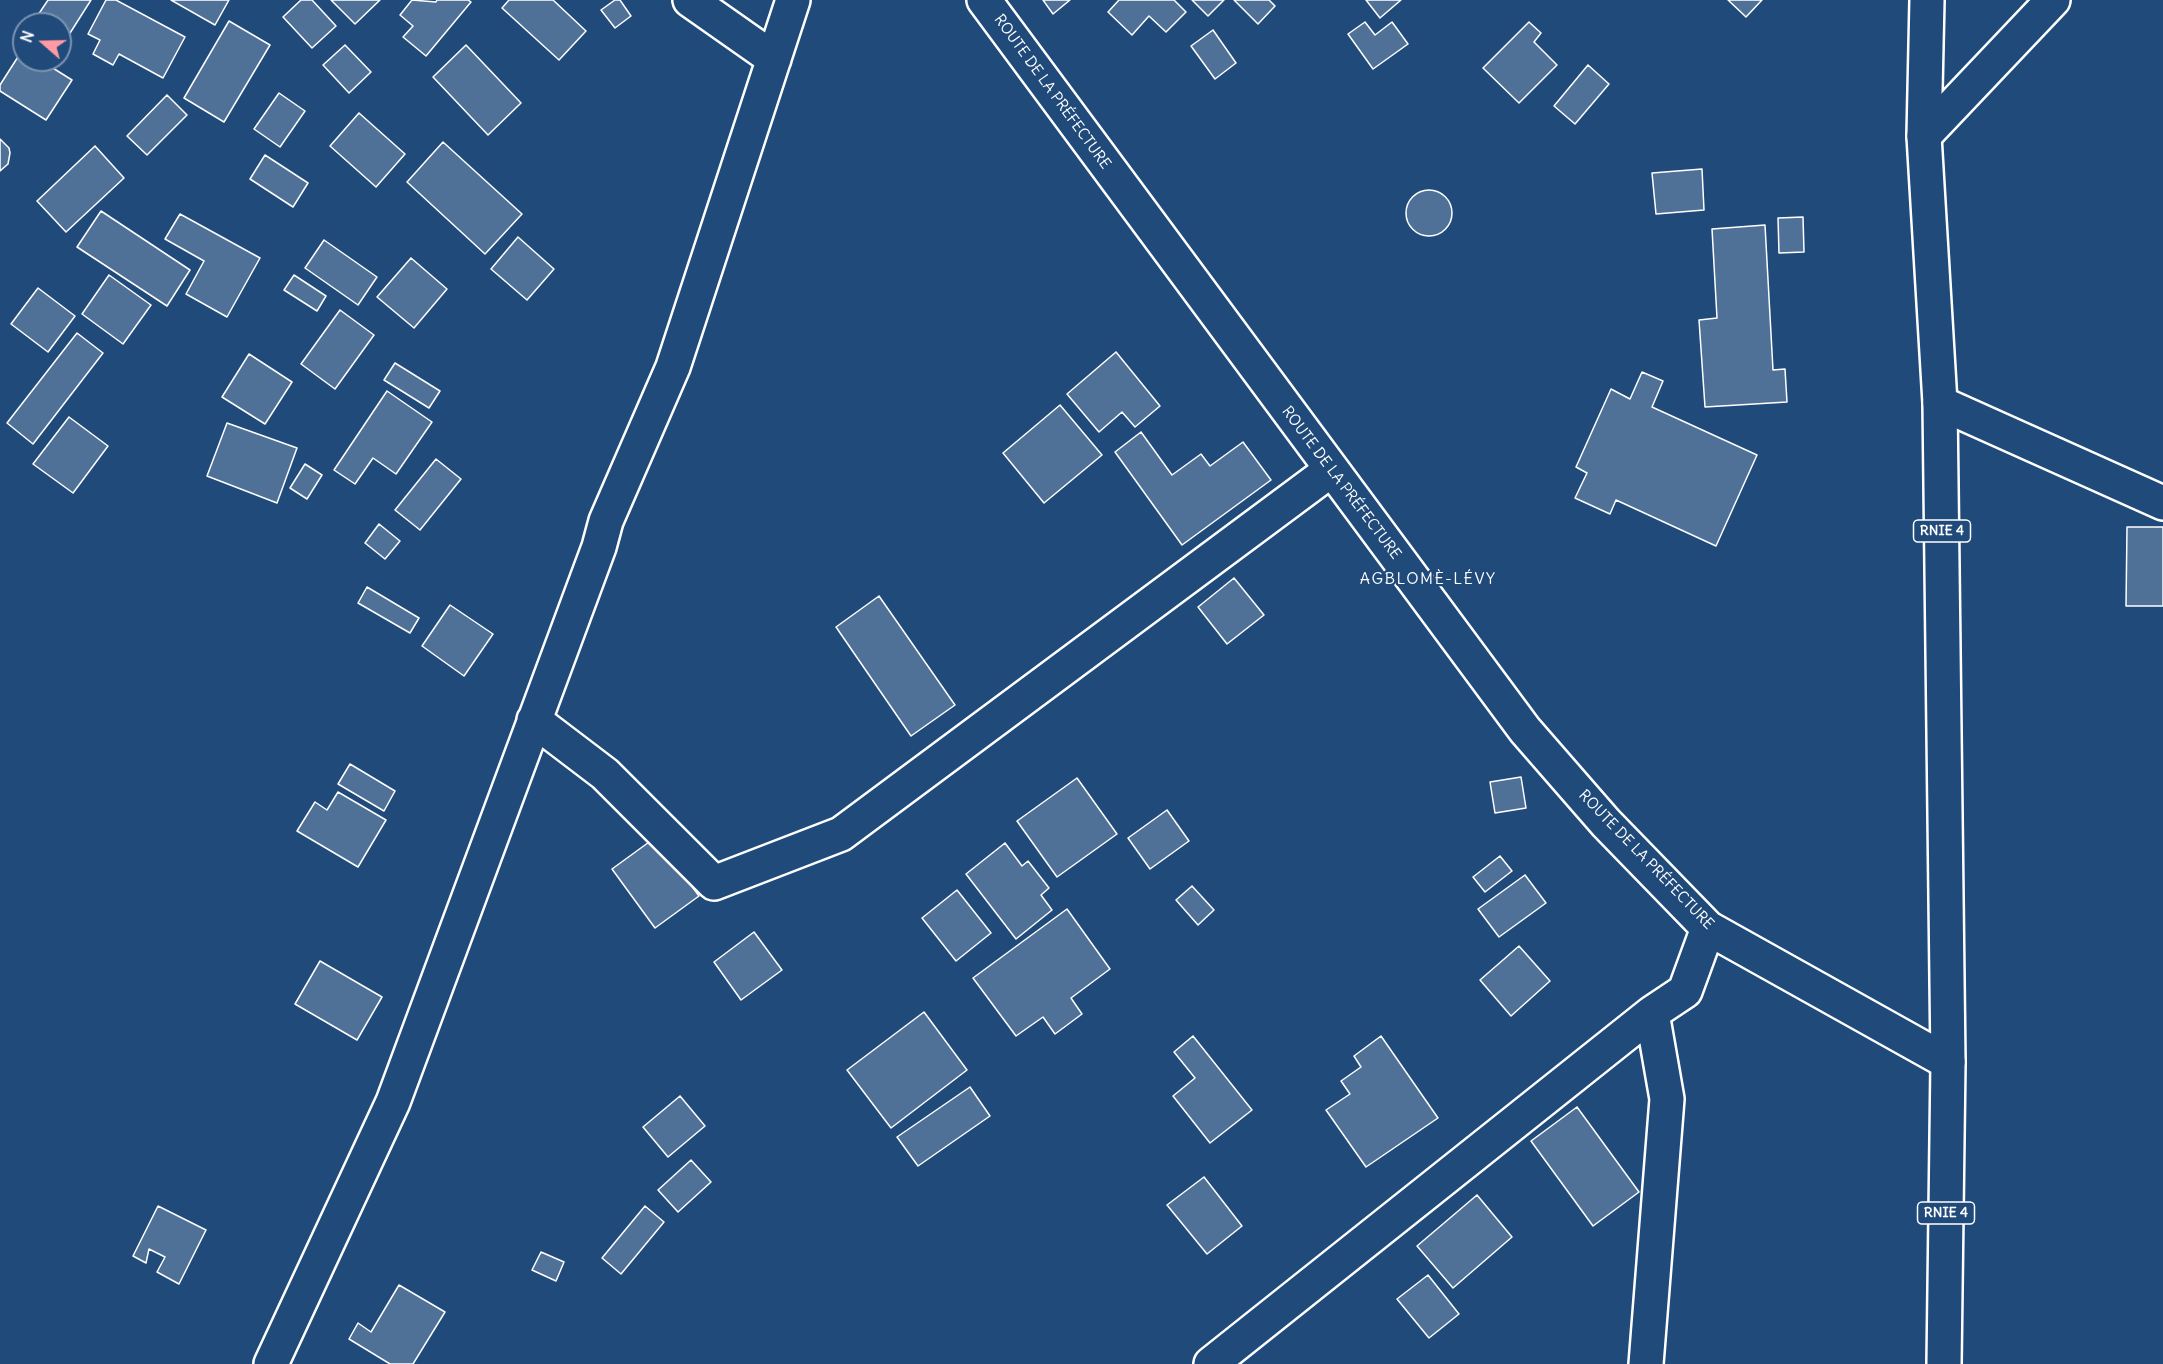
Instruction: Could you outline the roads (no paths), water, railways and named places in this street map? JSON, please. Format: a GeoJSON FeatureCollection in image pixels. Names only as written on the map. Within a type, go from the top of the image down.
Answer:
{"type":"FeatureCollection","features":[{"type":"Feature","properties":{"kind":"street"},"geometry":{"type":"LineString","coordinates":[[690,0],[774,59]]}},
{"type":"Feature","properties":{"kind":"street"},"geometry":{"type":"LineString","coordinates":[[271,1364],[393,1102],[606,522],[673,367],[793,0]]}},
{"type":"Feature","properties":{"kind":"street","name":"ROUTE DE LA PRÉFECTURE"},"geometry":{"type":"LineString","coordinates":[[984,0],[1525,729],[1606,824],[1708,928],[1948,1062]]}},
{"type":"Feature","properties":{"kind":"street","name":"RNIE 4"},"geometry":{"type":"LineString","coordinates":[[1926,0],[1924,136],[1940,403],[1948,1062],[1944,1364]]}},
{"type":"Feature","properties":{"kind":"street"},"geometry":{"type":"LineString","coordinates":[[1924,136],[2053,0]]}},
{"type":"Feature","properties":{"kind":"street"},"geometry":{"type":"LineString","coordinates":[[1940,403],[2163,503]]}},
{"type":"Feature","properties":{"kind":"street"},"geometry":{"type":"LineString","coordinates":[[534,720],[605,774],[714,883],[841,834],[1331,470]]}},
{"type":"Feature","properties":{"kind":"street"},"geometry":{"type":"LineString","coordinates":[[1211,1364],[1652,1013],[1685,991],[1708,928]]}},
{"type":"Feature","properties":{"kind":"street"},"geometry":{"type":"LineString","coordinates":[[1646,1364],[1667,1099],[1652,1013]]}},
{"type":"Feature","properties":{"kind":"district","name":"AGBLOMÈ-LÉVY"},"geometry":{"type":"Point","coordinates":[1428,579]}}]}
